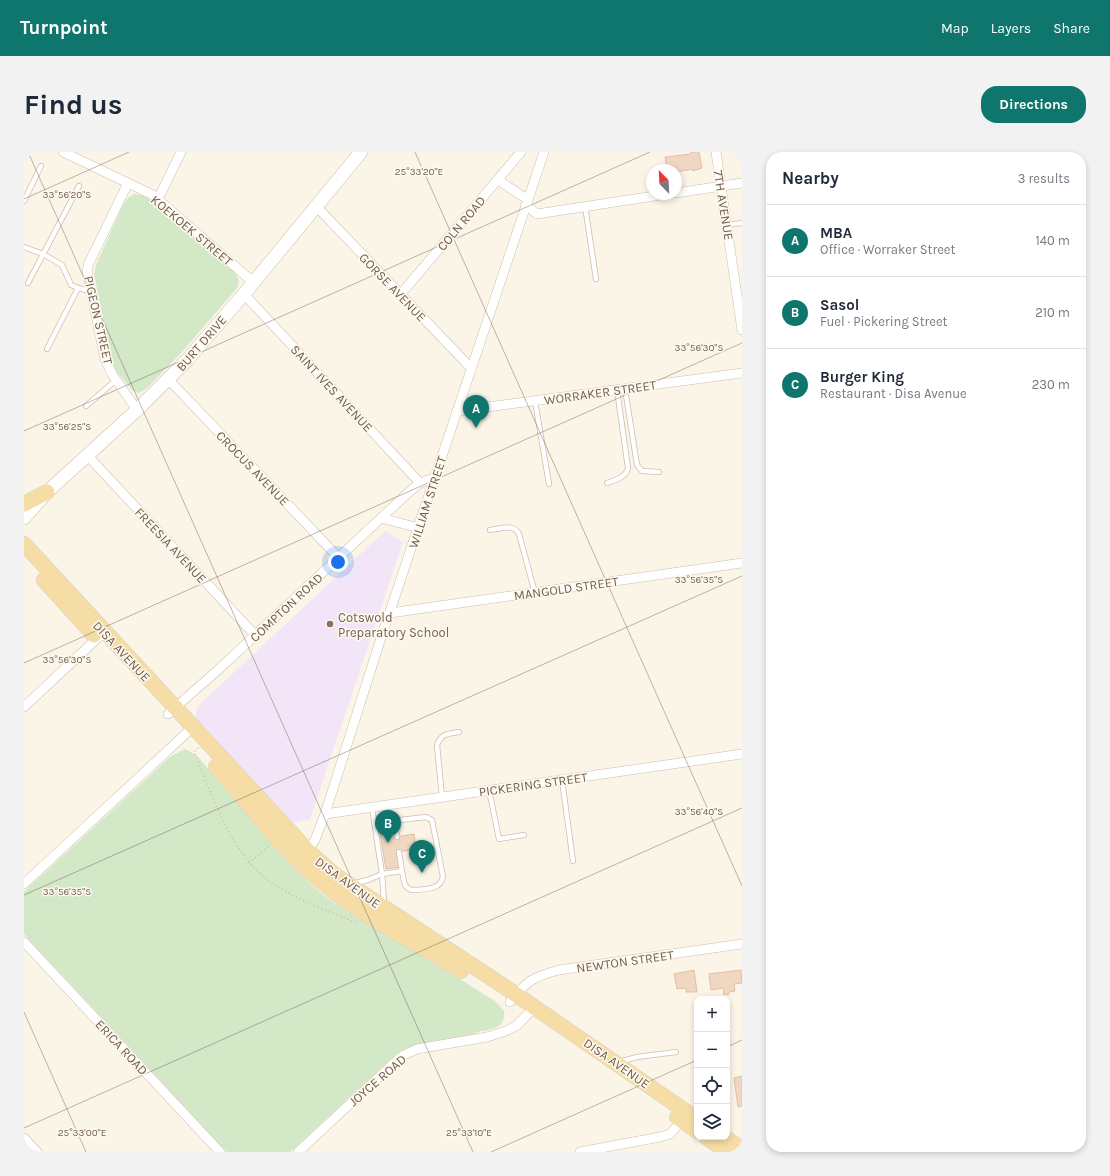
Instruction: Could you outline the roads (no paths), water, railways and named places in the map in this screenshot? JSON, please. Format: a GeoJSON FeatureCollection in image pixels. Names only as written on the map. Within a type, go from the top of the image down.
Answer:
{"type":"FeatureCollection","features":[{"type":"Feature","properties":{"kind":"main road"},"geometry":{"type":"LineString","coordinates":[[24,504],[47,492]]}},
{"type":"Feature","properties":{"kind":"main road","name":"DISA AVENUE"},"geometry":{"type":"LineString","coordinates":[[24,544],[101,635]]}},
{"type":"Feature","properties":{"kind":"main road","name":"DISA AVENUE"},"geometry":{"type":"LineString","coordinates":[[24,559],[101,635],[172,711],[303,856],[316,877],[342,898],[456,968],[513,998]]}},
{"type":"Feature","properties":{"kind":"main road","name":"DISA AVENUE"},"geometry":{"type":"LineString","coordinates":[[303,856],[384,908],[531,1011],[689,1117]]}},
{"type":"Feature","properties":{"kind":"main road","name":"DISA AVENUE"},"geometry":{"type":"LineString","coordinates":[[531,1011],[616,1063],[689,1117],[694,1126]]}},
{"type":"Feature","properties":{"kind":"main road"},"geometry":{"type":"LineString","coordinates":[[710,1140],[727,1152]]}},
{"type":"Feature","properties":{"kind":"main road"},"geometry":{"type":"LineString","coordinates":[[728,1140],[742,1149]]}},
{"type":"Feature","properties":{"kind":"street","name":"KOEKOEK STREET"},"geometry":{"type":"LineString","coordinates":[[63,152],[158,199],[254,282]]}},
{"type":"Feature","properties":{"kind":"street"},"geometry":{"type":"LineString","coordinates":[[158,199],[181,152]]}},
{"type":"Feature","properties":{"kind":"street","name":"BURT DRIVE"},"geometry":{"type":"LineString","coordinates":[[24,518],[47,492],[169,380],[244,294],[361,152]]}},
{"type":"Feature","properties":{"kind":"street","name":"COLN ROAD"},"geometry":{"type":"LineString","coordinates":[[400,294],[521,152]]}},
{"type":"Feature","properties":{"kind":"street","name":"WILLIAM STREET"},"geometry":{"type":"LineString","coordinates":[[303,856],[314,840],[325,814],[434,478],[458,411],[471,368],[544,152]]}},
{"type":"Feature","properties":{"kind":"street","name":"7TH AVENUE"},"geometry":{"type":"LineString","coordinates":[[716,152],[742,330]]}},
{"type":"Feature","properties":{"kind":"street"},"geometry":{"type":"LineString","coordinates":[[498,180],[527,202],[537,214],[646,197]]}},
{"type":"Feature","properties":{"kind":"street","name":"PIGEON STREET"},"geometry":{"type":"LineString","coordinates":[[128,183],[87,270],[90,291],[105,359],[112,374],[137,410]]}},
{"type":"Feature","properties":{"kind":"street"},"geometry":{"type":"LineString","coordinates":[[682,192],[742,183]]}},
{"type":"Feature","properties":{"kind":"street","name":"GORSE AVENUE"},"geometry":{"type":"LineString","coordinates":[[316,206],[471,368]]}},
{"type":"Feature","properties":{"kind":"street","name":"SAINT IVES AVENUE"},"geometry":{"type":"LineString","coordinates":[[244,294],[420,483]]}},
{"type":"Feature","properties":{"kind":"street","name":"WORRAKER STREET"},"geometry":{"type":"LineString","coordinates":[[458,411],[742,373]]}},
{"type":"Feature","properties":{"kind":"street","name":"CROCUS AVENUE"},"geometry":{"type":"LineString","coordinates":[[169,380],[338,557]]}},
{"type":"Feature","properties":{"kind":"street","name":"FREESIA AVENUE"},"geometry":{"type":"LineString","coordinates":[[87,455],[255,635]]}},
{"type":"Feature","properties":{"kind":"street","name":"COMPTON ROAD"},"geometry":{"type":"LineString","coordinates":[[172,711],[420,483],[434,478]]}},
{"type":"Feature","properties":{"kind":"street"},"geometry":{"type":"LineString","coordinates":[[381,518],[419,528]]}},
{"type":"Feature","properties":{"kind":"street","name":"MANGOLD STREET"},"geometry":{"type":"LineString","coordinates":[[390,613],[742,563]]}},
{"type":"Feature","properties":{"kind":"street"},"geometry":{"type":"LineString","coordinates":[[24,707],[101,635]]}},
{"type":"Feature","properties":{"kind":"street"},"geometry":{"type":"LineString","coordinates":[[24,884],[189,731]]}},
{"type":"Feature","properties":{"kind":"street","name":"PICKERING STREET"},"geometry":{"type":"LineString","coordinates":[[325,814],[742,754]]}},
{"type":"Feature","properties":{"kind":"street","name":"ERICA ROAD"},"geometry":{"type":"LineString","coordinates":[[24,942],[220,1152]]}},
{"type":"Feature","properties":{"kind":"street","name":"NEWTON STREET"},"geometry":{"type":"LineString","coordinates":[[513,998],[532,979],[559,970],[742,944]]}},
{"type":"Feature","properties":{"kind":"street","name":"JOYCE ROAD"},"geometry":{"type":"LineString","coordinates":[[298,1152],[404,1055],[417,1049],[487,1037],[506,1032],[516,1026],[531,1011]]}},
{"type":"Feature","properties":{"kind":"street"},"geometry":{"type":"LineString","coordinates":[[580,1152],[660,1138],[670,1134],[689,1117]]}},
{"type":"Feature","properties":{"kind":"street"},"geometry":{"type":"LineString","coordinates":[[24,1138],[37,1152]]}},
{"type":"Feature","properties":{"kind":"lane"},"geometry":{"type":"LineString","coordinates":[[24,201],[41,166]]}},
{"type":"Feature","properties":{"kind":"lane"},"geometry":{"type":"LineString","coordinates":[[28,283],[79,186]]}},
{"type":"Feature","properties":{"kind":"lane"},"geometry":{"type":"LineString","coordinates":[[585,206],[596,279]]}},
{"type":"Feature","properties":{"kind":"lane"},"geometry":{"type":"LineString","coordinates":[[727,225],[742,223]]}},
{"type":"Feature","properties":{"kind":"lane"},"geometry":{"type":"LineString","coordinates":[[24,247],[43,254],[62,265],[71,285],[90,291]]}},
{"type":"Feature","properties":{"kind":"lane"},"geometry":{"type":"LineString","coordinates":[[47,349],[78,288]]}},
{"type":"Feature","properties":{"kind":"lane"},"geometry":{"type":"LineString","coordinates":[[86,406],[116,380]]}},
{"type":"Feature","properties":{"kind":"lane"},"geometry":{"type":"LineString","coordinates":[[621,389],[637,465],[642,471],[659,472]]}},
{"type":"Feature","properties":{"kind":"lane"},"geometry":{"type":"LineString","coordinates":[[607,483],[623,476],[627,472],[628,468],[621,389]]}},
{"type":"Feature","properties":{"kind":"lane"},"geometry":{"type":"LineString","coordinates":[[535,401],[549,484]]}},
{"type":"Feature","properties":{"kind":"lane"},"geometry":{"type":"LineString","coordinates":[[490,530],[513,527],[517,529],[534,593]]}},
{"type":"Feature","properties":{"kind":"lane"},"geometry":{"type":"LineString","coordinates":[[442,797],[437,745],[440,738],[447,734],[459,732]]}},
{"type":"Feature","properties":{"kind":"lane"},"geometry":{"type":"LineString","coordinates":[[562,780],[573,862]]}},
{"type":"Feature","properties":{"kind":"lane"},"geometry":{"type":"LineString","coordinates":[[489,790],[498,839],[524,835]]}},
{"type":"Feature","properties":{"kind":"lane"},"geometry":{"type":"LineString","coordinates":[[372,807],[382,874],[384,908]]}},
{"type":"Feature","properties":{"kind":"lane"},"geometry":{"type":"LineString","coordinates":[[374,823],[426,817],[432,820],[443,878],[442,882],[436,887],[412,890],[408,889],[405,886],[399,852]]}},
{"type":"Feature","properties":{"kind":"lane"},"geometry":{"type":"LineString","coordinates":[[396,821],[397,837]]}},
{"type":"Feature","properties":{"kind":"lane"},"geometry":{"type":"LineString","coordinates":[[347,883],[368,880],[382,874],[402,871]]}},
{"type":"Feature","properties":{"kind":"lane"},"geometry":{"type":"LineString","coordinates":[[616,1063],[637,1057],[676,1052]]}},
{"type":"Feature","properties":{"kind":"place","name":"MBA"},"geometry":{"type":"Point","coordinates":[476,428]}},
{"type":"Feature","properties":{"kind":"place","name":"Cotswold Preparatory School"},"geometry":{"type":"Point","coordinates":[330,624]}},
{"type":"Feature","properties":{"kind":"place","name":"Sasol"},"geometry":{"type":"Point","coordinates":[388,843]}},
{"type":"Feature","properties":{"kind":"place","name":"Burger King"},"geometry":{"type":"Point","coordinates":[422,873]}}]}
